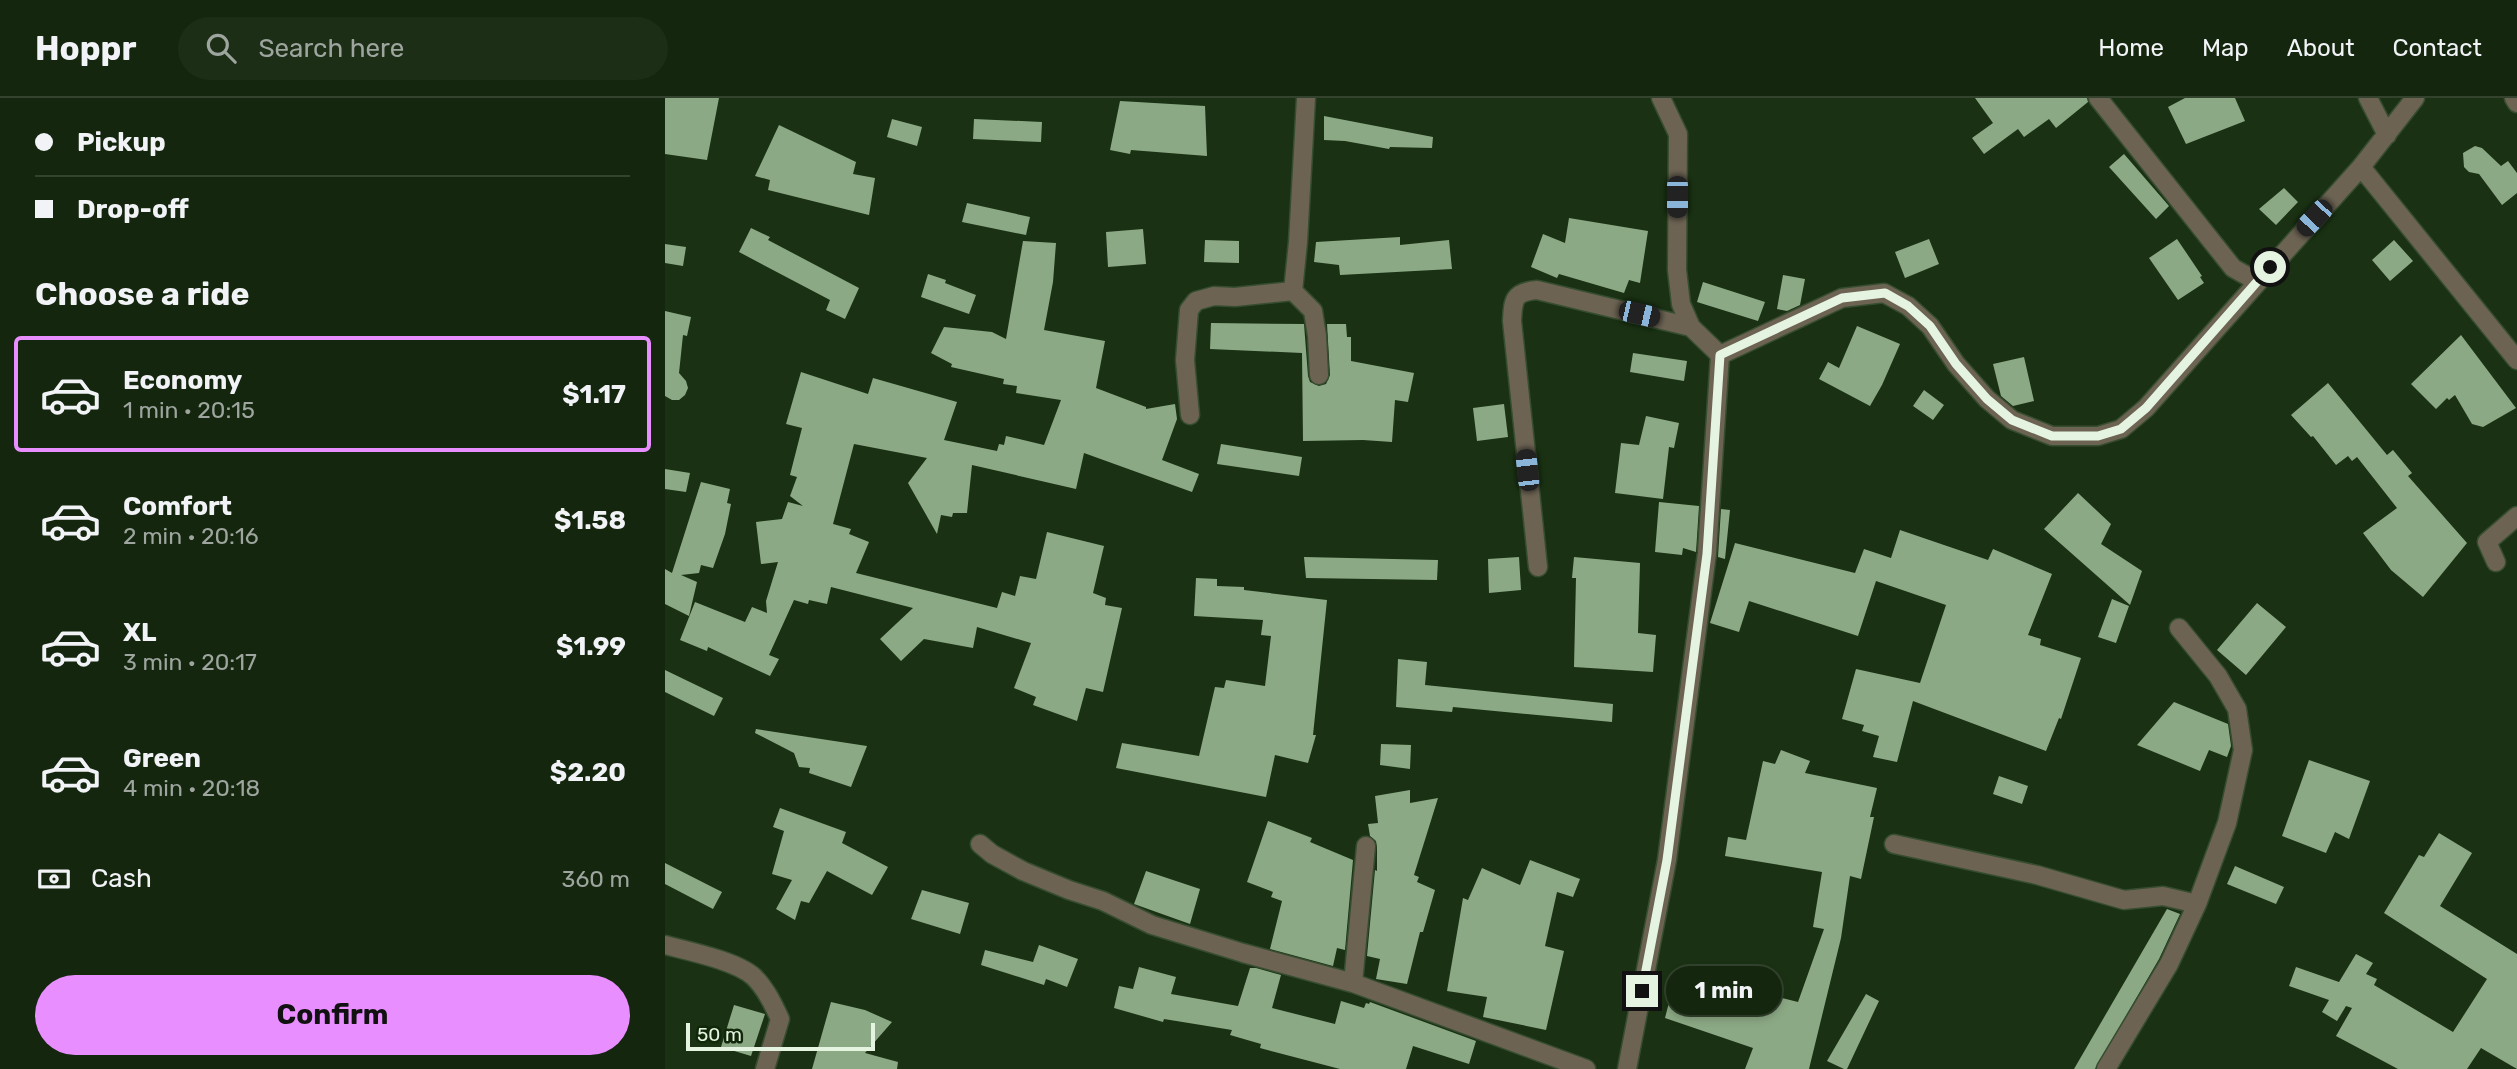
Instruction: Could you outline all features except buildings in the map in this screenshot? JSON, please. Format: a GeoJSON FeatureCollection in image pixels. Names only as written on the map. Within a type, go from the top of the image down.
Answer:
{"type":"FeatureCollection","features":[{"type":"Feature","properties":{"kind":"street"},"geometry":{"type":"LineString","coordinates":[[1293,291],[1306,98]]}},
{"type":"Feature","properties":{"kind":"street"},"geometry":{"type":"LineString","coordinates":[[1627,1069],[1667,860],[1707,554],[1720,355],[1691,327],[1681,304],[1677,270],[1678,134],[1661,98]]}},
{"type":"Feature","properties":{"kind":"street"},"geometry":{"type":"LineString","coordinates":[[2098,98],[2233,268],[2258,282]]}},
{"type":"Feature","properties":{"kind":"street"},"geometry":{"type":"LineString","coordinates":[[2368,98],[2387,135]]}},
{"type":"Feature","properties":{"kind":"street"},"geometry":{"type":"LineString","coordinates":[[1720,355],[1842,298],[1885,293],[1908,306],[1930,326],[1956,364],[1987,399],[2012,420],[2052,436],[2098,436],[2121,429],[2146,408],[2361,167],[2415,98]]}},
{"type":"Feature","properties":{"kind":"street"},"geometry":{"type":"LineString","coordinates":[[2514,98],[2517,103]]}},
{"type":"Feature","properties":{"kind":"street"},"geometry":{"type":"LineString","coordinates":[[2361,167],[2517,360]]}},
{"type":"Feature","properties":{"kind":"street"},"geometry":{"type":"LineString","coordinates":[[1538,567],[1512,321],[1513,303],[1518,295],[1537,290],[1691,327]]}},
{"type":"Feature","properties":{"kind":"street"},"geometry":{"type":"LineString","coordinates":[[1293,291],[1313,311],[1319,375]]}},
{"type":"Feature","properties":{"kind":"street"},"geometry":{"type":"LineString","coordinates":[[1190,415],[1185,360],[1189,310],[1193,303],[1215,296],[1235,297],[1293,291]]}},
{"type":"Feature","properties":{"kind":"street"},"geometry":{"type":"LineString","coordinates":[[2496,562],[2487,542],[2517,516]]}},
{"type":"Feature","properties":{"kind":"street"},"geometry":{"type":"LineString","coordinates":[[2106,1069],[2169,964],[2197,904],[2227,823],[2243,750],[2237,709],[2218,676],[2179,628]]}},
{"type":"Feature","properties":{"kind":"street"},"geometry":{"type":"LineString","coordinates":[[981,844],[992,854],[1023,871],[1103,901],[1152,925],[1353,983],[1586,1069]]}},
{"type":"Feature","properties":{"kind":"street"},"geometry":{"type":"LineString","coordinates":[[1894,844],[2038,875],[2124,900],[2163,896],[2197,904]]}},
{"type":"Feature","properties":{"kind":"street"},"geometry":{"type":"LineString","coordinates":[[1353,983],[1366,846]]}},
{"type":"Feature","properties":{"kind":"street"},"geometry":{"type":"LineString","coordinates":[[665,945],[716,958],[751,975],[768,995],[780,1019],[765,1069]]}},
{"type":"Feature","properties":{"kind":"route"},"geometry":{"type":"LineString","coordinates":[[1642,991],[1667,860],[1707,554],[1720,355],[1842,298],[1885,293],[1908,306],[1930,326],[1956,364],[1987,399],[2012,420],[2052,436],[2098,436],[2121,429],[2146,408],[2270,267]]}}]}
